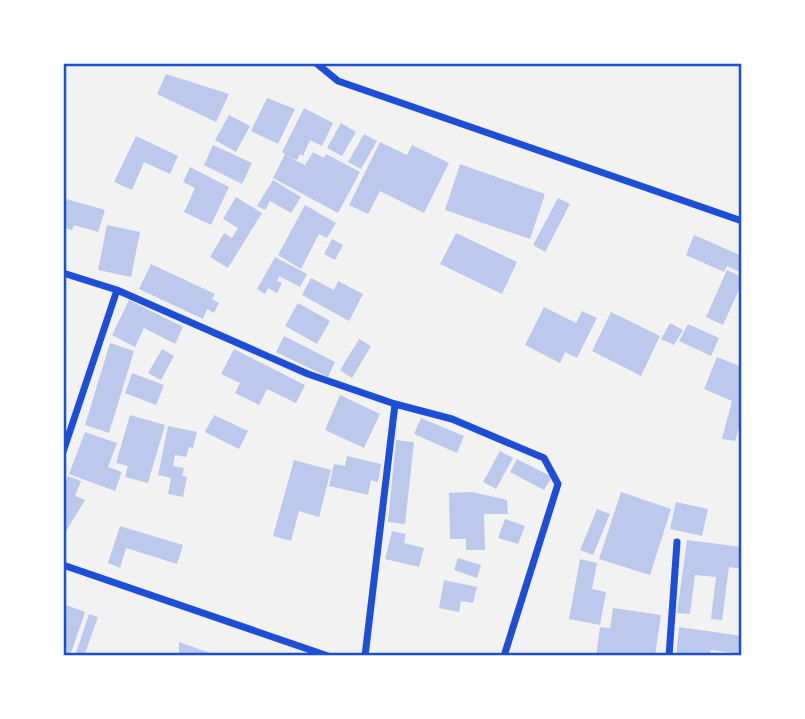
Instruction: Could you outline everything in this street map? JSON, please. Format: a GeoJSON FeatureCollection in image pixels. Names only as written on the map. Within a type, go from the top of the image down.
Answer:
{"type":"FeatureCollection","features":[{"type":"Feature","properties":{"kind":"street"},"geometry":{"type":"LineString","coordinates":[[316,63],[338,81],[742,221]]}},
{"type":"Feature","properties":{"kind":"street"},"geometry":{"type":"LineString","coordinates":[[63,273],[117,290],[308,374],[395,404],[452,419],[544,458],[558,484],[504,656]]}},
{"type":"Feature","properties":{"kind":"street"},"geometry":{"type":"LineString","coordinates":[[63,453],[117,290]]}},
{"type":"Feature","properties":{"kind":"street"},"geometry":{"type":"LineString","coordinates":[[365,656],[395,404]]}},
{"type":"Feature","properties":{"kind":"street"},"geometry":{"type":"LineString","coordinates":[[669,656],[677,541]]}},
{"type":"Feature","properties":{"kind":"street"},"geometry":{"type":"LineString","coordinates":[[63,565],[328,656]]}},
{"type":"Feature","properties":{"kind":"building"},"geometry":{"type":"Polygon","coordinates":[[[166,74],[229,94],[216,122],[157,94],[166,74]]]}},
{"type":"Feature","properties":{"kind":"building"},"geometry":{"type":"Polygon","coordinates":[[[267,98],[295,109],[278,144],[251,131],[267,98]]]}},
{"type":"Feature","properties":{"kind":"building"},"geometry":{"type":"Polygon","coordinates":[[[304,108],[333,123],[322,146],[310,140],[303,156],[300,154],[297,160],[287,156],[305,165],[313,152],[324,158],[326,154],[360,172],[338,213],[273,178],[285,154],[282,152],[304,108]]]}},
{"type":"Feature","properties":{"kind":"building"},"geometry":{"type":"Polygon","coordinates":[[[229,115],[250,126],[236,152],[215,140],[229,115]]]}},
{"type":"Feature","properties":{"kind":"building"},"geometry":{"type":"Polygon","coordinates":[[[341,123],[356,132],[342,156],[327,148],[341,123]]]}},
{"type":"Feature","properties":{"kind":"building"},"geometry":{"type":"Polygon","coordinates":[[[364,134],[377,141],[361,169],[348,162],[364,134]]]}},
{"type":"Feature","properties":{"kind":"building"},"geometry":{"type":"Polygon","coordinates":[[[136,136],[178,156],[170,174],[144,162],[132,190],[114,182],[136,136]]]}},
{"type":"Feature","properties":{"kind":"building"},"geometry":{"type":"Polygon","coordinates":[[[380,142],[407,155],[412,145],[449,163],[424,213],[380,191],[368,214],[349,205],[380,142]]]}},
{"type":"Feature","properties":{"kind":"building"},"geometry":{"type":"Polygon","coordinates":[[[213,145],[252,163],[242,184],[204,165],[213,145]]]}},
{"type":"Feature","properties":{"kind":"building"},"geometry":{"type":"Polygon","coordinates":[[[460,164],[545,194],[530,239],[445,210],[460,164]]]}},
{"type":"Feature","properties":{"kind":"building"},"geometry":{"type":"Polygon","coordinates":[[[190,167],[229,187],[211,225],[184,212],[195,188],[183,182],[190,167]]]}},
{"type":"Feature","properties":{"kind":"building"},"geometry":{"type":"Polygon","coordinates":[[[273,180],[301,197],[291,213],[270,201],[265,210],[257,206],[273,180]]]}},
{"type":"Feature","properties":{"kind":"building"},"geometry":{"type":"Polygon","coordinates":[[[236,197],[262,213],[228,268],[210,257],[224,233],[232,238],[238,228],[223,219],[236,197]]]}},
{"type":"Feature","properties":{"kind":"building"},"geometry":{"type":"Polygon","coordinates":[[[63,198],[105,210],[98,232],[74,225],[72,230],[63,228],[63,198]]]}},
{"type":"Feature","properties":{"kind":"building"},"geometry":{"type":"Polygon","coordinates":[[[558,198],[570,204],[545,252],[533,245],[558,198]]]}},
{"type":"Feature","properties":{"kind":"building"},"geometry":{"type":"Polygon","coordinates":[[[305,205],[336,223],[327,238],[319,234],[301,269],[278,255],[305,205]]]}},
{"type":"Feature","properties":{"kind":"building"},"geometry":{"type":"Polygon","coordinates":[[[107,225],[140,232],[131,277],[98,270],[107,225]]]}},
{"type":"Feature","properties":{"kind":"building"},"geometry":{"type":"Polygon","coordinates":[[[456,233],[517,262],[502,294],[440,264],[456,233]]]}},
{"type":"Feature","properties":{"kind":"building"},"geometry":{"type":"Polygon","coordinates":[[[694,235],[742,256],[742,273],[727,266],[724,272],[686,255],[694,235]]]}},
{"type":"Feature","properties":{"kind":"building"},"geometry":{"type":"Polygon","coordinates":[[[332,239],[343,245],[335,260],[324,254],[332,239]]]}},
{"type":"Feature","properties":{"kind":"building"},"geometry":{"type":"Polygon","coordinates":[[[275,257],[307,274],[300,287],[279,276],[277,281],[282,283],[277,293],[268,288],[265,294],[257,289],[275,257]]]}},
{"type":"Feature","properties":{"kind":"building"},"geometry":{"type":"Polygon","coordinates":[[[151,264],[215,294],[212,299],[219,303],[214,313],[207,309],[203,319],[139,289],[151,264]]]}},
{"type":"Feature","properties":{"kind":"building"},"geometry":{"type":"Polygon","coordinates":[[[727,270],[742,277],[742,283],[723,325],[706,317],[727,270]]]}},
{"type":"Feature","properties":{"kind":"building"},"geometry":{"type":"Polygon","coordinates":[[[311,278],[334,290],[338,281],[363,294],[349,321],[302,295],[311,278]]]}},
{"type":"Feature","properties":{"kind":"building"},"geometry":{"type":"Polygon","coordinates":[[[129,300],[183,327],[175,344],[144,328],[135,347],[112,335],[129,300]]]}},
{"type":"Feature","properties":{"kind":"building"},"geometry":{"type":"Polygon","coordinates":[[[298,303],[330,321],[317,344],[285,326],[298,303]]]}},
{"type":"Feature","properties":{"kind":"building"},"geometry":{"type":"Polygon","coordinates":[[[544,307],[576,323],[582,311],[597,318],[577,358],[565,352],[560,363],[525,345],[544,307]]]}},
{"type":"Feature","properties":{"kind":"building"},"geometry":{"type":"Polygon","coordinates":[[[611,312],[660,336],[641,376],[592,351],[611,312]]]}},
{"type":"Feature","properties":{"kind":"building"},"geometry":{"type":"Polygon","coordinates":[[[670,323],[683,330],[674,345],[661,339],[670,323]]]}},
{"type":"Feature","properties":{"kind":"building"},"geometry":{"type":"Polygon","coordinates":[[[688,324],[719,338],[711,356],[679,341],[688,324]]]}},
{"type":"Feature","properties":{"kind":"building"},"geometry":{"type":"Polygon","coordinates":[[[284,336],[335,362],[328,377],[276,352],[284,336]]]}},
{"type":"Feature","properties":{"kind":"building"},"geometry":{"type":"Polygon","coordinates":[[[359,339],[371,346],[352,378],[340,370],[359,339]]]}},
{"type":"Feature","properties":{"kind":"building"},"geometry":{"type":"Polygon","coordinates":[[[110,343],[134,351],[109,433],[85,425],[110,343]]]}},
{"type":"Feature","properties":{"kind":"building"},"geometry":{"type":"Polygon","coordinates":[[[162,349],[174,356],[161,380],[148,373],[162,349]]]}},
{"type":"Feature","properties":{"kind":"building"},"geometry":{"type":"Polygon","coordinates":[[[234,349],[305,385],[296,403],[267,389],[259,405],[235,393],[240,383],[221,374],[234,349]]]}},
{"type":"Feature","properties":{"kind":"building"},"geometry":{"type":"Polygon","coordinates":[[[717,357],[742,367],[742,419],[735,441],[722,439],[732,401],[704,389],[717,357]]]}},
{"type":"Feature","properties":{"kind":"building"},"geometry":{"type":"Polygon","coordinates":[[[132,373],[164,385],[156,405],[125,393],[132,373]]]}},
{"type":"Feature","properties":{"kind":"building"},"geometry":{"type":"Polygon","coordinates":[[[340,395],[380,414],[364,448],[325,430],[340,395]]]}},
{"type":"Feature","properties":{"kind":"building"},"geometry":{"type":"Polygon","coordinates":[[[130,415],[165,425],[148,483],[125,477],[128,466],[116,463],[130,415]]]}},
{"type":"Feature","properties":{"kind":"building"},"geometry":{"type":"Polygon","coordinates":[[[214,415],[248,431],[239,449],[205,432],[214,415]]]}},
{"type":"Feature","properties":{"kind":"building"},"geometry":{"type":"Polygon","coordinates":[[[421,418],[464,436],[457,453],[414,434],[421,418]]]}},
{"type":"Feature","properties":{"kind":"building"},"geometry":{"type":"Polygon","coordinates":[[[168,426],[197,432],[193,448],[189,447],[186,457],[175,455],[173,466],[184,468],[182,476],[187,477],[183,497],[168,494],[171,478],[158,475],[168,426]]]}},
{"type":"Feature","properties":{"kind":"building"},"geometry":{"type":"Polygon","coordinates":[[[85,432],[117,443],[108,467],[122,472],[115,491],[69,474],[85,432]]]}},
{"type":"Feature","properties":{"kind":"building"},"geometry":{"type":"Polygon","coordinates":[[[396,440],[414,442],[405,524],[388,522],[396,440]]]}},
{"type":"Feature","properties":{"kind":"building"},"geometry":{"type":"Polygon","coordinates":[[[500,451],[513,458],[496,489],[483,482],[500,451]]]}},
{"type":"Feature","properties":{"kind":"building"},"geometry":{"type":"Polygon","coordinates":[[[347,456],[381,464],[378,482],[371,480],[368,495],[329,486],[334,464],[345,466],[347,456]]]}},
{"type":"Feature","properties":{"kind":"building"},"geometry":{"type":"Polygon","coordinates":[[[517,459],[552,477],[544,490],[510,472],[517,459]]]}},
{"type":"Feature","properties":{"kind":"building"},"geometry":{"type":"Polygon","coordinates":[[[294,460],[331,470],[319,517],[299,511],[291,541],[273,536],[294,460]]]}},
{"type":"Feature","properties":{"kind":"building"},"geometry":{"type":"Polygon","coordinates":[[[68,476],[81,481],[75,496],[85,500],[63,536],[63,489],[68,476]]]}},
{"type":"Feature","properties":{"kind":"building"},"geometry":{"type":"Polygon","coordinates":[[[472,492],[507,500],[508,514],[484,514],[485,550],[466,550],[466,539],[450,539],[449,493],[472,492]]]}},
{"type":"Feature","properties":{"kind":"building"},"geometry":{"type":"Polygon","coordinates":[[[621,492],[671,509],[650,575],[599,559],[621,492]]]}},
{"type":"Feature","properties":{"kind":"building"},"geometry":{"type":"Polygon","coordinates":[[[676,502],[708,509],[702,536],[670,529],[676,502]]]}},
{"type":"Feature","properties":{"kind":"building"},"geometry":{"type":"Polygon","coordinates":[[[597,509],[610,514],[593,555],[580,550],[597,509]]]}},
{"type":"Feature","properties":{"kind":"building"},"geometry":{"type":"Polygon","coordinates":[[[505,519],[525,526],[518,544],[498,538],[505,519]]]}},
{"type":"Feature","properties":{"kind":"building"},"geometry":{"type":"Polygon","coordinates":[[[120,526],[183,545],[177,564],[126,548],[120,568],[108,563],[120,526]]]}},
{"type":"Feature","properties":{"kind":"building"},"geometry":{"type":"Polygon","coordinates":[[[392,531],[406,534],[404,543],[424,548],[419,567],[385,559],[392,531]]]}},
{"type":"Feature","properties":{"kind":"building"},"geometry":{"type":"Polygon","coordinates":[[[687,540],[742,547],[742,569],[729,567],[722,620],[711,619],[716,577],[695,575],[690,614],[677,613],[687,540]]]}},
{"type":"Feature","properties":{"kind":"building"},"geometry":{"type":"Polygon","coordinates":[[[458,558],[481,565],[477,578],[454,570],[458,558]]]}},
{"type":"Feature","properties":{"kind":"building"},"geometry":{"type":"Polygon","coordinates":[[[580,559],[597,563],[592,589],[606,592],[600,625],[569,619],[580,559]]]}},
{"type":"Feature","properties":{"kind":"building"},"geometry":{"type":"Polygon","coordinates":[[[444,580],[477,587],[473,603],[461,601],[459,612],[439,608],[444,580]]]}},
{"type":"Feature","properties":{"kind":"building"},"geometry":{"type":"Polygon","coordinates":[[[63,604],[85,612],[70,656],[63,656],[63,604]]]}},
{"type":"Feature","properties":{"kind":"building"},"geometry":{"type":"Polygon","coordinates":[[[613,608],[661,615],[655,656],[596,656],[600,627],[610,628],[613,608]]]}},
{"type":"Feature","properties":{"kind":"building"},"geometry":{"type":"Polygon","coordinates":[[[89,614],[98,617],[84,656],[75,656],[89,614]]]}},
{"type":"Feature","properties":{"kind":"building"},"geometry":{"type":"Polygon","coordinates":[[[679,627],[742,636],[741,654],[711,650],[710,656],[676,656],[679,627]]]}},
{"type":"Feature","properties":{"kind":"building"},"geometry":{"type":"Polygon","coordinates":[[[179,642],[219,656],[179,656],[179,642]]]}}]}
